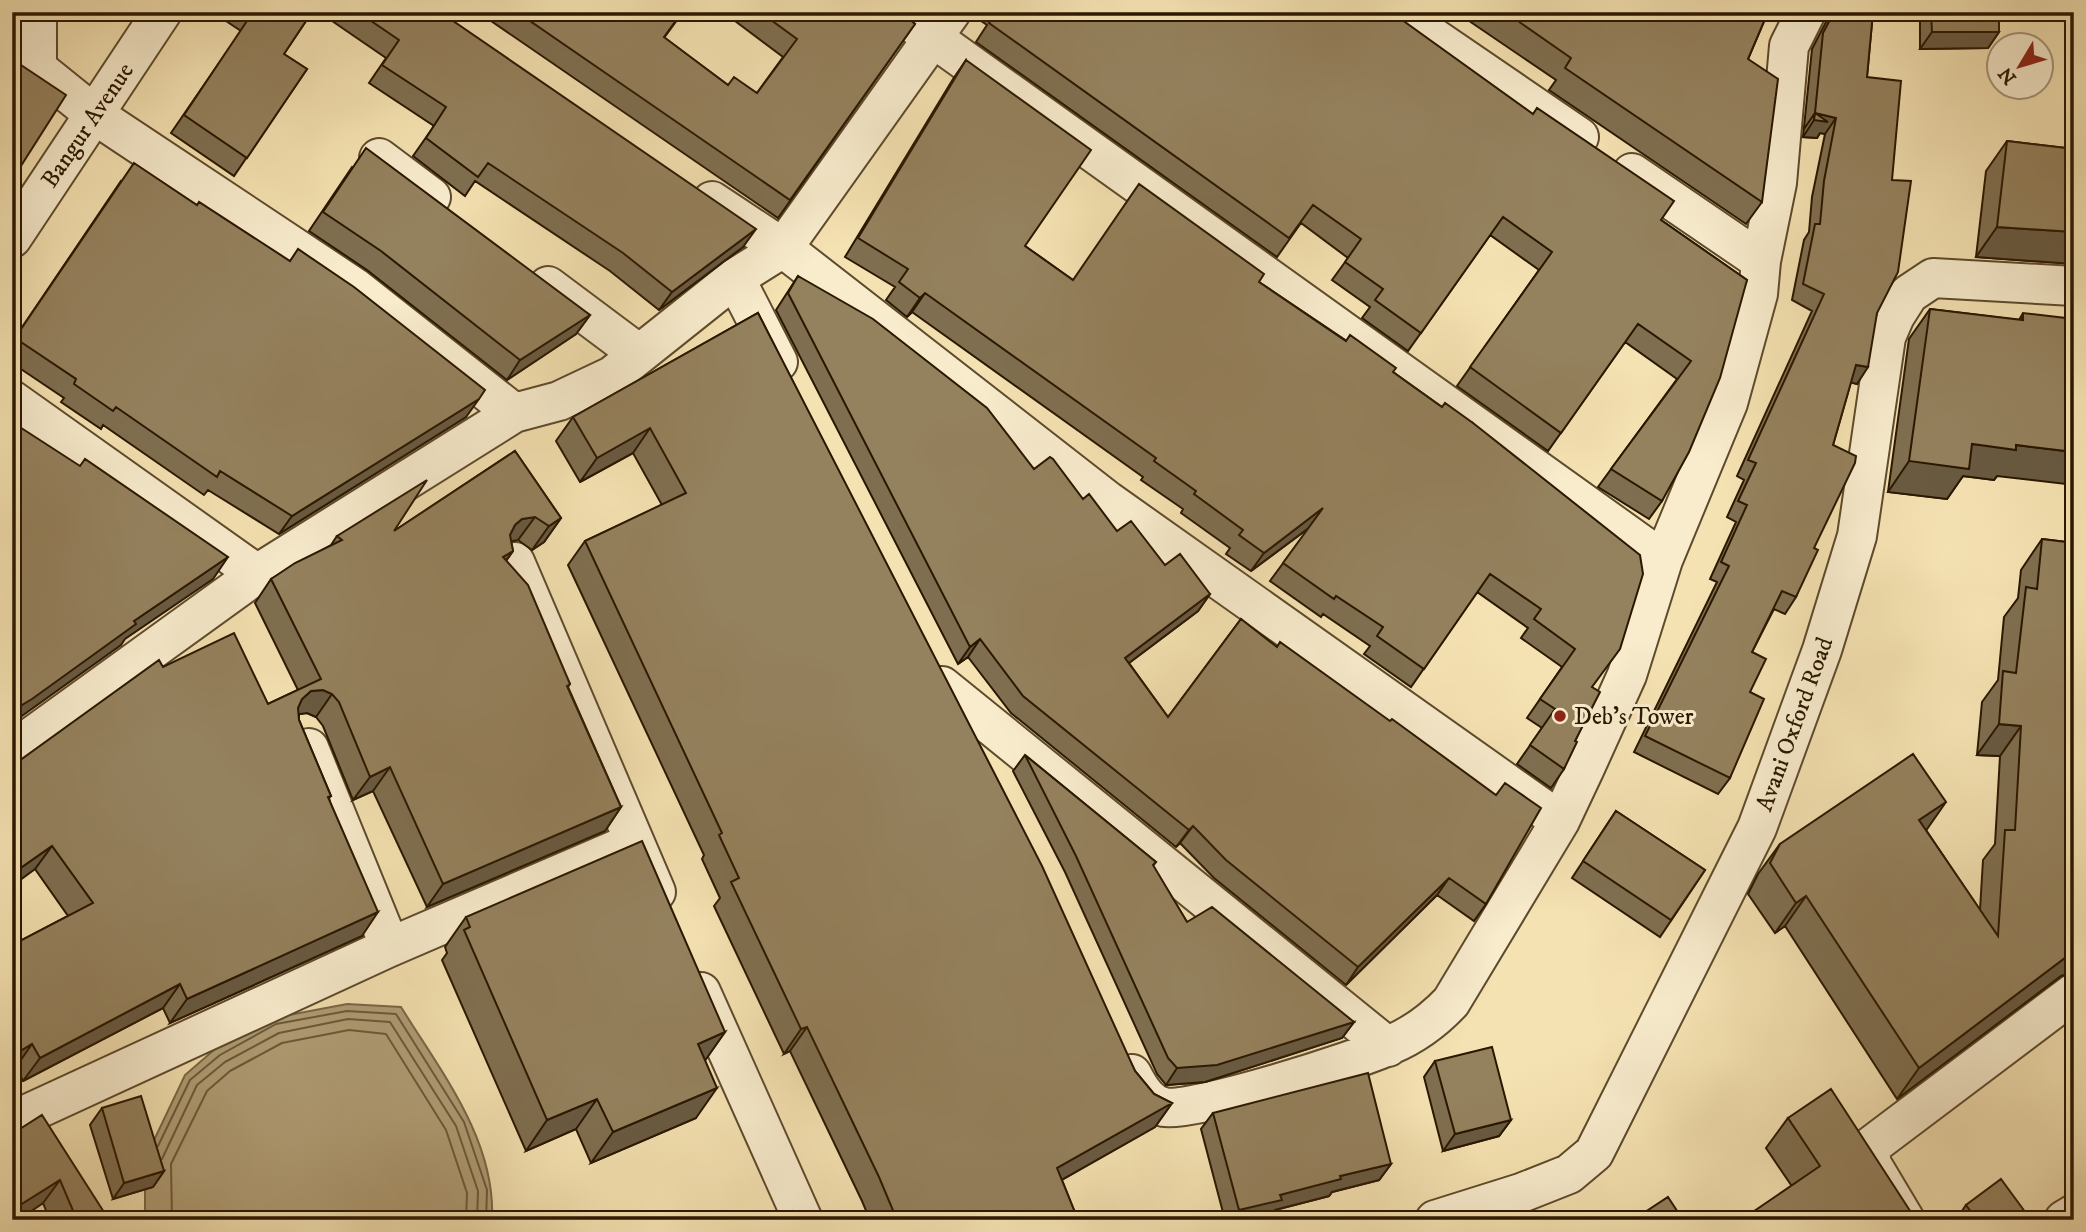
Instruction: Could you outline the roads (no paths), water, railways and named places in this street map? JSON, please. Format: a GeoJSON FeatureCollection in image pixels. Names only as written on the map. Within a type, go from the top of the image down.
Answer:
{"type":"FeatureCollection","features":[{"type":"Feature","properties":{"kind":"street"},"geometry":{"type":"LineString","coordinates":[[37,12],[25,56],[95,115],[355,287],[514,413]]}},
{"type":"Feature","properties":{"kind":"street","name":"Bangur Avenue"},"geometry":{"type":"LineString","coordinates":[[12,238],[162,12]]}},
{"type":"Feature","properties":{"kind":"street"},"geometry":{"type":"LineString","coordinates":[[897,12],[942,25],[1664,560]]}},
{"type":"Feature","properties":{"kind":"street"},"geometry":{"type":"LineString","coordinates":[[1396,12],[1761,261]]}},
{"type":"Feature","properties":{"kind":"street"},"geometry":{"type":"LineString","coordinates":[[1116,1038],[1138,1086],[1153,1103],[1166,1108],[1210,1103],[1388,1047],[1434,1019],[1451,1002],[1560,821],[1627,675],[1664,560],[1728,403],[1758,294],[1761,261],[1777,183],[1789,46],[1806,12]]}},
{"type":"Feature","properties":{"kind":"street"},"geometry":{"type":"LineString","coordinates":[[12,751],[257,574],[514,413],[559,401],[612,376],[735,278],[783,248],[942,25]]}},
{"type":"Feature","properties":{"kind":"street"},"geometry":{"type":"LineString","coordinates":[[379,158],[455,215]]}},
{"type":"Feature","properties":{"kind":"street"},"geometry":{"type":"LineString","coordinates":[[681,180],[783,248],[1108,501],[1560,821]]}},
{"type":"Feature","properties":{"kind":"street"},"geometry":{"type":"LineString","coordinates":[[520,264],[639,354]]}},
{"type":"Feature","properties":{"kind":"street"},"geometry":{"type":"LineString","coordinates":[[735,278],[791,387]]}},
{"type":"Feature","properties":{"kind":"street","name":"Avani Oxford Road"},"geometry":{"type":"LineString","coordinates":[[1455,1217],[1569,1174],[1594,1153],[1757,828],[1822,650],[1857,536],[1886,337],[1909,294],[1933,278],[2074,286]]}},
{"type":"Feature","properties":{"kind":"street"},"geometry":{"type":"LineString","coordinates":[[12,400],[257,574]]}},
{"type":"Feature","properties":{"kind":"street"},"geometry":{"type":"LineString","coordinates":[[515,562],[667,918]]}},
{"type":"Feature","properties":{"kind":"street"},"geometry":{"type":"LineString","coordinates":[[925,651],[987,771]]}},
{"type":"Feature","properties":{"kind":"street"},"geometry":{"type":"LineString","coordinates":[[943,686],[1388,1047]]}},
{"type":"Feature","properties":{"kind":"street"},"geometry":{"type":"LineString","coordinates":[[303,735],[390,947]]}},
{"type":"Feature","properties":{"kind":"street"},"geometry":{"type":"LineString","coordinates":[[12,1121],[390,947],[634,842]]}},
{"type":"Feature","properties":{"kind":"street"},"geometry":{"type":"LineString","coordinates":[[684,956],[803,1220]]}},
{"type":"Feature","properties":{"kind":"street"},"geometry":{"type":"LineString","coordinates":[[1906,1220],[1871,1163],[1871,1146],[2074,993]]}},
{"type":"Feature","properties":{"kind":"water"},"geometry":{"type":"Polygon","coordinates":[[[347,1004],[401,1007],[448,1082],[476,1135],[491,1191],[492,1220],[145,1220],[145,1159],[185,1075],[215,1049],[273,1018],[347,1004]]]}},
{"type":"Feature","properties":{"kind":"place","name":"Deb's Tower"},"geometry":{"type":"Point","coordinates":[1560,716]}}]}
